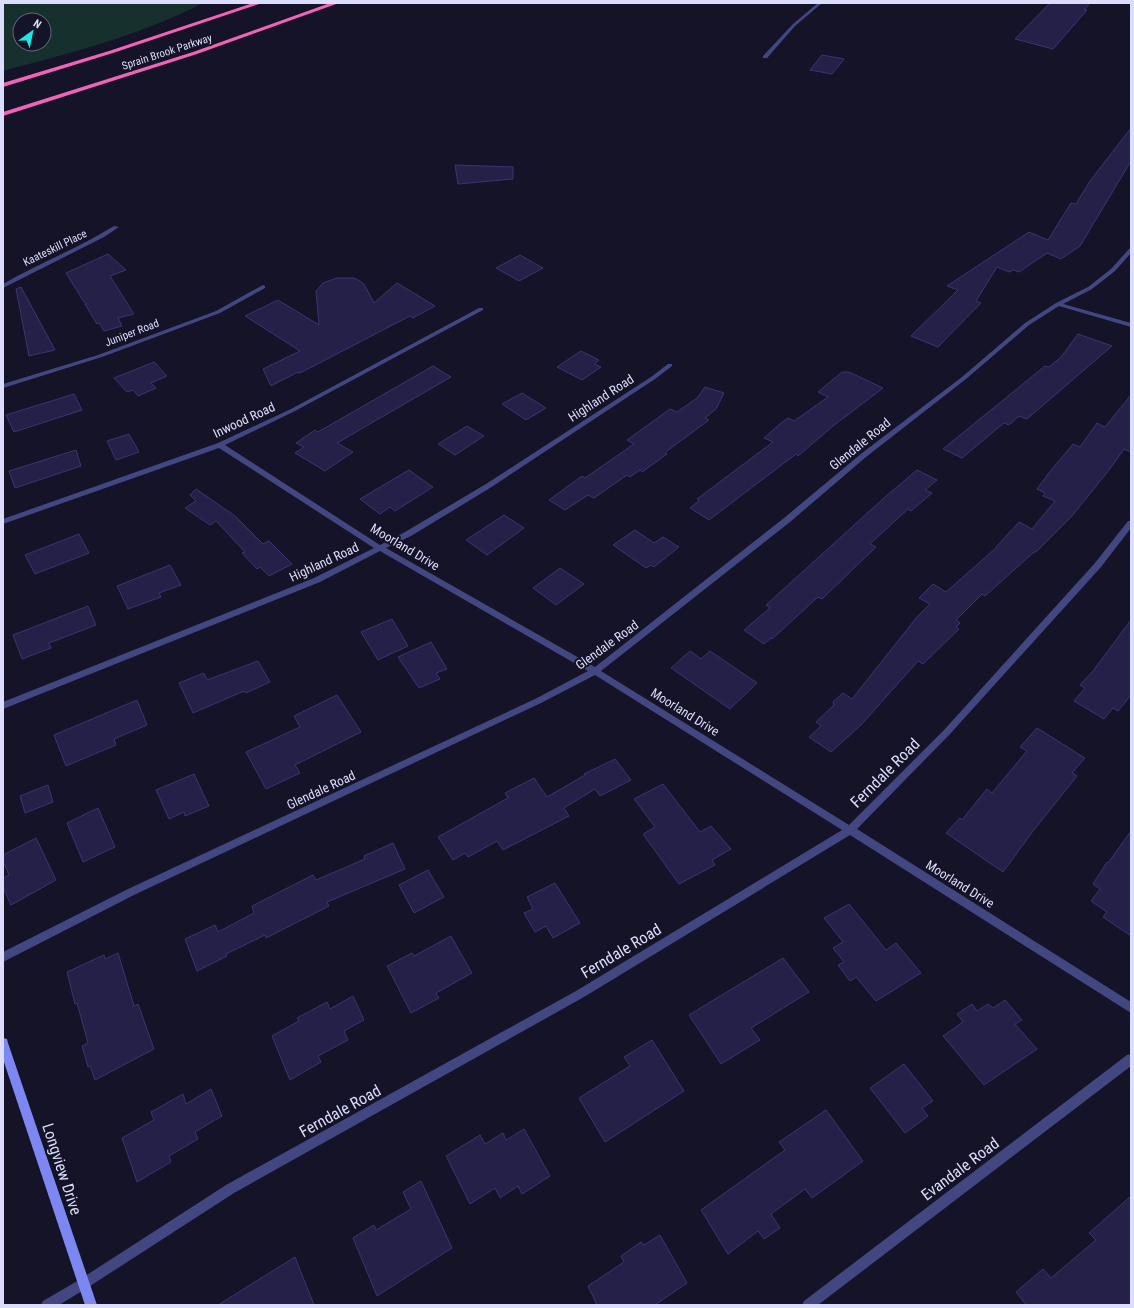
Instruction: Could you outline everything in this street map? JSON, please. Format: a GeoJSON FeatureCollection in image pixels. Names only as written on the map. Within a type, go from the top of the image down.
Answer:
{"type":"FeatureCollection","features":[{"type":"Feature","properties":{"kind":"highway","name":"Sprain Brook Parkway"},"geometry":{"type":"LineString","coordinates":[[3,85],[111,52],[259,3]]}},
{"type":"Feature","properties":{"kind":"highway","name":"Sprain Brook Parkway"},"geometry":{"type":"LineString","coordinates":[[3,114],[189,56],[336,3]]}},
{"type":"Feature","properties":{"kind":"street"},"geometry":{"type":"LineString","coordinates":[[765,57],[794,25],[820,3]]}},
{"type":"Feature","properties":{"kind":"street","name":"Kaateskill Place"},"geometry":{"type":"LineString","coordinates":[[3,286],[58,259],[116,227]]}},
{"type":"Feature","properties":{"kind":"street","name":"Glendale Road"},"geometry":{"type":"LineString","coordinates":[[3,957],[131,892],[538,701],[595,671],[788,520],[864,455],[964,378],[1027,324],[1058,304],[1090,288],[1113,270],[1131,250]]}},
{"type":"Feature","properties":{"kind":"street","name":"Juniper Road"},"geometry":{"type":"LineString","coordinates":[[3,386],[100,356],[210,314],[264,287]]}},
{"type":"Feature","properties":{"kind":"street"},"geometry":{"type":"LineString","coordinates":[[1058,304],[1131,325]]}},
{"type":"Feature","properties":{"kind":"street","name":"Inwood Road"},"geometry":{"type":"LineString","coordinates":[[3,522],[220,445],[293,410],[482,310]]}},
{"type":"Feature","properties":{"kind":"street","name":"Highland Road"},"geometry":{"type":"LineString","coordinates":[[3,706],[317,580],[408,534],[488,486],[653,378],[670,364]]}},
{"type":"Feature","properties":{"kind":"street","name":"Moorland Drive"},"geometry":{"type":"LineString","coordinates":[[220,445],[380,548],[595,671],[1131,1008]]}},
{"type":"Feature","properties":{"kind":"street","name":"Ferndale Road"},"geometry":{"type":"LineString","coordinates":[[47,1305],[83,1284],[230,1189],[580,994],[850,830],[947,732],[1098,566],[1131,523]]}},
{"type":"Feature","properties":{"kind":"street","name":"Longview Drive"},"geometry":{"type":"LineString","coordinates":[[3,1043],[83,1284],[92,1305]]}},
{"type":"Feature","properties":{"kind":"street","name":"Evandale Road"},"geometry":{"type":"LineString","coordinates":[[808,1305],[1131,1059]]}},
{"type":"Feature","properties":{"kind":"green space"},"geometry":{"type":"Polygon","coordinates":[[[3,3],[203,3],[155,25],[80,50],[3,71],[3,3]]]}},
{"type":"Feature","properties":{"kind":"building"},"geometry":{"type":"Polygon","coordinates":[[[1050,3],[1090,3],[1084,10],[1087,10],[1053,49],[1015,39],[1050,3]]]}},
{"type":"Feature","properties":{"kind":"building"},"geometry":{"type":"Polygon","coordinates":[[[822,55],[844,59],[832,74],[810,70],[822,55]]]}},
{"type":"Feature","properties":{"kind":"building"},"geometry":{"type":"Polygon","coordinates":[[[1131,128],[1131,161],[1080,246],[1061,259],[1047,253],[1019,272],[1013,270],[1009,272],[997,267],[976,301],[981,303],[938,347],[911,336],[958,290],[947,286],[1029,232],[1048,240],[1071,203],[1076,204],[1090,181],[1131,128]]]}},
{"type":"Feature","properties":{"kind":"building"},"geometry":{"type":"Polygon","coordinates":[[[455,165],[513,167],[513,179],[458,184],[455,165]]]}},
{"type":"Feature","properties":{"kind":"building"},"geometry":{"type":"Polygon","coordinates":[[[108,254],[126,270],[110,276],[134,314],[118,318],[122,326],[104,331],[99,323],[97,324],[85,304],[87,304],[84,302],[66,273],[108,254]]]}},
{"type":"Feature","properties":{"kind":"building"},"geometry":{"type":"Polygon","coordinates":[[[520,255],[543,268],[519,281],[496,268],[520,255]]]}},
{"type":"Feature","properties":{"kind":"building"},"geometry":{"type":"Polygon","coordinates":[[[337,278],[354,278],[360,281],[364,284],[374,303],[397,283],[435,306],[413,318],[410,316],[300,373],[298,372],[271,386],[263,369],[300,351],[245,316],[278,300],[319,325],[316,291],[323,283],[337,278]]]}},
{"type":"Feature","properties":{"kind":"building"},"geometry":{"type":"Polygon","coordinates":[[[21,287],[55,350],[29,356],[16,289],[21,287]]]}},
{"type":"Feature","properties":{"kind":"building"},"geometry":{"type":"Polygon","coordinates":[[[1078,334],[1112,346],[1027,419],[1019,416],[1009,425],[1004,423],[962,458],[943,449],[1045,366],[1049,367],[1061,357],[1078,334]]]}},
{"type":"Feature","properties":{"kind":"building"},"geometry":{"type":"Polygon","coordinates":[[[581,351],[599,360],[594,364],[601,367],[582,380],[557,367],[581,351]]]}},
{"type":"Feature","properties":{"kind":"building"},"geometry":{"type":"Polygon","coordinates":[[[154,362],[167,376],[151,383],[156,388],[138,396],[133,390],[127,392],[114,378],[154,362]]]}},
{"type":"Feature","properties":{"kind":"building"},"geometry":{"type":"Polygon","coordinates":[[[433,366],[451,377],[337,443],[353,452],[325,471],[295,453],[304,447],[296,443],[315,430],[318,432],[433,366]]]}},
{"type":"Feature","properties":{"kind":"building"},"geometry":{"type":"Polygon","coordinates":[[[842,372],[849,372],[883,388],[833,426],[798,456],[796,454],[709,520],[690,508],[699,501],[697,499],[773,442],[764,438],[781,423],[788,418],[794,421],[828,397],[818,392],[842,372]]]}},
{"type":"Feature","properties":{"kind":"building"},"geometry":{"type":"Polygon","coordinates":[[[705,387],[724,393],[716,409],[705,418],[709,420],[667,451],[665,453],[667,454],[642,472],[640,470],[630,477],[627,475],[594,498],[588,495],[565,510],[549,500],[582,476],[585,478],[634,444],[627,440],[670,409],[677,412],[697,398],[705,387]]]}},
{"type":"Feature","properties":{"kind":"building"},"geometry":{"type":"Polygon","coordinates":[[[522,393],[546,408],[526,420],[502,404],[522,393]]]}},
{"type":"Feature","properties":{"kind":"building"},"geometry":{"type":"Polygon","coordinates":[[[74,394],[82,410],[14,432],[6,415],[74,394]]]}},
{"type":"Feature","properties":{"kind":"building"},"geometry":{"type":"Polygon","coordinates":[[[1131,395],[1131,452],[1124,449],[1072,516],[1036,552],[1034,552],[985,596],[982,594],[956,620],[960,623],[956,627],[959,629],[923,664],[918,661],[861,725],[831,752],[809,737],[821,726],[816,722],[834,705],[833,702],[843,693],[852,699],[917,617],[930,604],[919,598],[933,584],[946,592],[997,547],[1019,522],[1032,529],[1055,501],[1043,496],[1045,493],[1037,489],[1048,474],[1073,444],[1080,447],[1097,423],[1105,427],[1131,395]]]}},
{"type":"Feature","properties":{"kind":"building"},"geometry":{"type":"Polygon","coordinates":[[[467,426],[484,436],[455,455],[438,444],[467,426]]]}},
{"type":"Feature","properties":{"kind":"building"},"geometry":{"type":"Polygon","coordinates":[[[129,434],[139,452],[116,460],[107,441],[129,434]]]}},
{"type":"Feature","properties":{"kind":"building"},"geometry":{"type":"Polygon","coordinates":[[[76,450],[81,466],[15,488],[9,471],[76,450]]]}},
{"type":"Feature","properties":{"kind":"building"},"geometry":{"type":"Polygon","coordinates":[[[409,470],[433,487],[395,511],[390,507],[380,514],[360,499],[409,470]]]}},
{"type":"Feature","properties":{"kind":"building"},"geometry":{"type":"Polygon","coordinates":[[[917,470],[937,480],[925,490],[932,493],[911,511],[908,509],[870,544],[876,547],[822,599],[818,597],[772,639],[771,638],[764,644],[744,630],[770,608],[766,605],[917,470]]]}},
{"type":"Feature","properties":{"kind":"building"},"geometry":{"type":"Polygon","coordinates":[[[196,489],[235,516],[263,544],[269,541],[292,564],[269,576],[260,567],[257,569],[242,553],[245,552],[216,521],[210,525],[185,508],[196,501],[190,495],[196,489]]]}},
{"type":"Feature","properties":{"kind":"building"},"geometry":{"type":"Polygon","coordinates":[[[504,515],[524,528],[487,555],[466,540],[504,515]]]}},
{"type":"Feature","properties":{"kind":"building"},"geometry":{"type":"Polygon","coordinates":[[[635,530],[654,543],[663,537],[679,547],[654,567],[651,565],[646,568],[613,545],[635,530]]]}},
{"type":"Feature","properties":{"kind":"building"},"geometry":{"type":"Polygon","coordinates":[[[79,534],[89,553],[35,574],[25,555],[79,534]]]}},
{"type":"Feature","properties":{"kind":"building"},"geometry":{"type":"Polygon","coordinates":[[[170,565],[181,585],[159,593],[161,597],[128,609],[117,586],[170,565]]]}},
{"type":"Feature","properties":{"kind":"building"},"geometry":{"type":"Polygon","coordinates":[[[560,568],[584,584],[556,605],[533,588],[560,568]]]}},
{"type":"Feature","properties":{"kind":"building"},"geometry":{"type":"Polygon","coordinates":[[[88,606],[96,625],[49,643],[51,648],[22,659],[13,635],[88,606]]]}},
{"type":"Feature","properties":{"kind":"building"},"geometry":{"type":"Polygon","coordinates":[[[392,619],[408,646],[378,660],[361,632],[392,619]]]}},
{"type":"Feature","properties":{"kind":"building"},"geometry":{"type":"Polygon","coordinates":[[[1131,620],[1131,695],[1118,711],[1113,708],[1104,719],[1074,701],[1085,688],[1080,685],[1093,671],[1131,620]]]}},
{"type":"Feature","properties":{"kind":"building"},"geometry":{"type":"Polygon","coordinates":[[[431,642],[447,669],[436,673],[440,679],[419,688],[398,657],[431,642]]]}},
{"type":"Feature","properties":{"kind":"building"},"geometry":{"type":"Polygon","coordinates":[[[690,651],[701,659],[710,651],[757,683],[730,709],[671,668],[690,651]]]}},
{"type":"Feature","properties":{"kind":"building"},"geometry":{"type":"Polygon","coordinates":[[[258,661],[270,682],[246,693],[244,691],[193,713],[179,683],[204,673],[207,680],[258,661]]]}},
{"type":"Feature","properties":{"kind":"building"},"geometry":{"type":"Polygon","coordinates":[[[337,695],[361,732],[295,765],[300,773],[266,789],[246,752],[300,727],[294,716],[337,695]]]}},
{"type":"Feature","properties":{"kind":"building"},"geometry":{"type":"Polygon","coordinates":[[[137,700],[147,725],[114,739],[116,745],[66,766],[54,735],[137,700]]]}},
{"type":"Feature","properties":{"kind":"building"},"geometry":{"type":"Polygon","coordinates":[[[1037,728],[1085,758],[1072,773],[1077,776],[1033,831],[1003,872],[946,833],[960,818],[962,820],[987,789],[992,793],[1027,751],[1020,747],[1037,728]]]}},
{"type":"Feature","properties":{"kind":"building"},"geometry":{"type":"Polygon","coordinates":[[[615,759],[631,780],[600,796],[595,789],[564,808],[569,816],[503,850],[497,841],[468,857],[465,853],[453,860],[438,837],[508,798],[505,793],[534,778],[547,797],[585,775],[584,774],[615,759]]]}},
{"type":"Feature","properties":{"kind":"building"},"geometry":{"type":"Polygon","coordinates":[[[194,774],[209,806],[185,816],[184,812],[169,819],[156,790],[194,774]]]}},
{"type":"Feature","properties":{"kind":"building"},"geometry":{"type":"Polygon","coordinates":[[[663,784],[700,832],[711,826],[731,849],[712,860],[715,865],[679,884],[643,834],[655,827],[634,799],[663,784]]]}},
{"type":"Feature","properties":{"kind":"building"},"geometry":{"type":"Polygon","coordinates":[[[48,785],[53,802],[25,813],[20,796],[48,785]]]}},
{"type":"Feature","properties":{"kind":"building"},"geometry":{"type":"Polygon","coordinates":[[[98,808],[115,847],[83,862],[67,823],[98,808]]]}},
{"type":"Feature","properties":{"kind":"building"},"geometry":{"type":"Polygon","coordinates":[[[1131,831],[1131,936],[1103,917],[1107,912],[1091,901],[1100,889],[1093,884],[1107,862],[1108,863],[1131,831]]]}},
{"type":"Feature","properties":{"kind":"building"},"geometry":{"type":"Polygon","coordinates":[[[36,838],[56,880],[11,905],[3,887],[3,878],[9,875],[3,861],[3,855],[36,838]]]}},
{"type":"Feature","properties":{"kind":"building"},"geometry":{"type":"Polygon","coordinates":[[[393,843],[405,869],[327,902],[329,906],[266,938],[265,935],[226,954],[227,956],[197,971],[185,939],[215,925],[218,932],[254,913],[252,906],[313,875],[316,880],[365,859],[364,856],[393,843]]]}},
{"type":"Feature","properties":{"kind":"building"},"geometry":{"type":"Polygon","coordinates":[[[428,870],[444,897],[414,913],[399,885],[428,870]]]}},
{"type":"Feature","properties":{"kind":"building"},"geometry":{"type":"Polygon","coordinates":[[[555,883],[580,923],[553,938],[546,926],[535,932],[524,913],[533,909],[527,897],[555,883]]]}},
{"type":"Feature","properties":{"kind":"building"},"geometry":{"type":"Polygon","coordinates":[[[849,904],[886,950],[896,943],[921,973],[876,1001],[856,977],[850,981],[838,965],[844,962],[833,948],[843,942],[824,918],[849,904]]]}},
{"type":"Feature","properties":{"kind":"building"},"geometry":{"type":"Polygon","coordinates":[[[451,936],[472,973],[436,993],[439,998],[411,1013],[387,966],[412,953],[414,956],[451,936]]]}},
{"type":"Feature","properties":{"kind":"building"},"geometry":{"type":"Polygon","coordinates":[[[118,953],[134,1006],[138,1004],[154,1049],[95,1080],[90,1066],[88,1067],[82,1046],[88,1043],[77,1003],[75,1004],[67,972],[104,955],[105,959],[118,953]]]}},
{"type":"Feature","properties":{"kind":"building"},"geometry":{"type":"Polygon","coordinates":[[[783,958],[809,992],[751,1028],[760,1040],[721,1064],[689,1015],[783,958]]]}},
{"type":"Feature","properties":{"kind":"building"},"geometry":{"type":"Polygon","coordinates":[[[353,996],[364,1020],[344,1031],[348,1040],[318,1056],[321,1062],[290,1080],[272,1036],[299,1021],[297,1018],[327,1002],[330,1009],[353,996]]]}},
{"type":"Feature","properties":{"kind":"building"},"geometry":{"type":"Polygon","coordinates":[[[1005,1000],[1022,1020],[1015,1024],[1037,1049],[984,1085],[943,1036],[963,1022],[957,1014],[972,1004],[977,1011],[988,1004],[993,1008],[1005,1000]]]}},
{"type":"Feature","properties":{"kind":"building"},"geometry":{"type":"Polygon","coordinates":[[[652,1040],[684,1091],[605,1142],[579,1098],[630,1066],[624,1057],[652,1040]]]}},
{"type":"Feature","properties":{"kind":"building"},"geometry":{"type":"Polygon","coordinates":[[[904,1064],[933,1101],[922,1108],[928,1116],[905,1133],[870,1088],[904,1064]]]}},
{"type":"Feature","properties":{"kind":"building"},"geometry":{"type":"Polygon","coordinates":[[[211,1089],[222,1116],[195,1132],[198,1139],[169,1156],[171,1162],[137,1182],[122,1138],[154,1120],[151,1112],[183,1094],[186,1104],[211,1089]]]}},
{"type":"Feature","properties":{"kind":"building"},"geometry":{"type":"Polygon","coordinates":[[[826,1110],[863,1161],[812,1198],[805,1189],[771,1214],[780,1228],[764,1239],[758,1231],[728,1254],[701,1210],[785,1150],[779,1142],[826,1110]]]}},
{"type":"Feature","properties":{"kind":"building"},"geometry":{"type":"Polygon","coordinates":[[[524,1129],[550,1176],[522,1194],[518,1186],[500,1198],[495,1188],[470,1204],[446,1156],[480,1135],[485,1144],[503,1133],[506,1140],[524,1129]]]}},
{"type":"Feature","properties":{"kind":"building"},"geometry":{"type":"Polygon","coordinates":[[[421,1181],[452,1248],[377,1296],[353,1238],[374,1225],[376,1230],[411,1209],[403,1192],[421,1181]]]}},
{"type":"Feature","properties":{"kind":"building"},"geometry":{"type":"Polygon","coordinates":[[[1131,1196],[1131,1305],[1026,1305],[1016,1292],[1043,1269],[1051,1278],[1096,1240],[1089,1233],[1131,1196]]]}},
{"type":"Feature","properties":{"kind":"building"},"geometry":{"type":"Polygon","coordinates":[[[660,1235],[687,1283],[655,1305],[597,1305],[588,1286],[624,1262],[621,1256],[641,1242],[644,1245],[660,1235]]]}},
{"type":"Feature","properties":{"kind":"building"},"geometry":{"type":"Polygon","coordinates":[[[295,1257],[314,1305],[218,1305],[295,1257]]]}}]}
